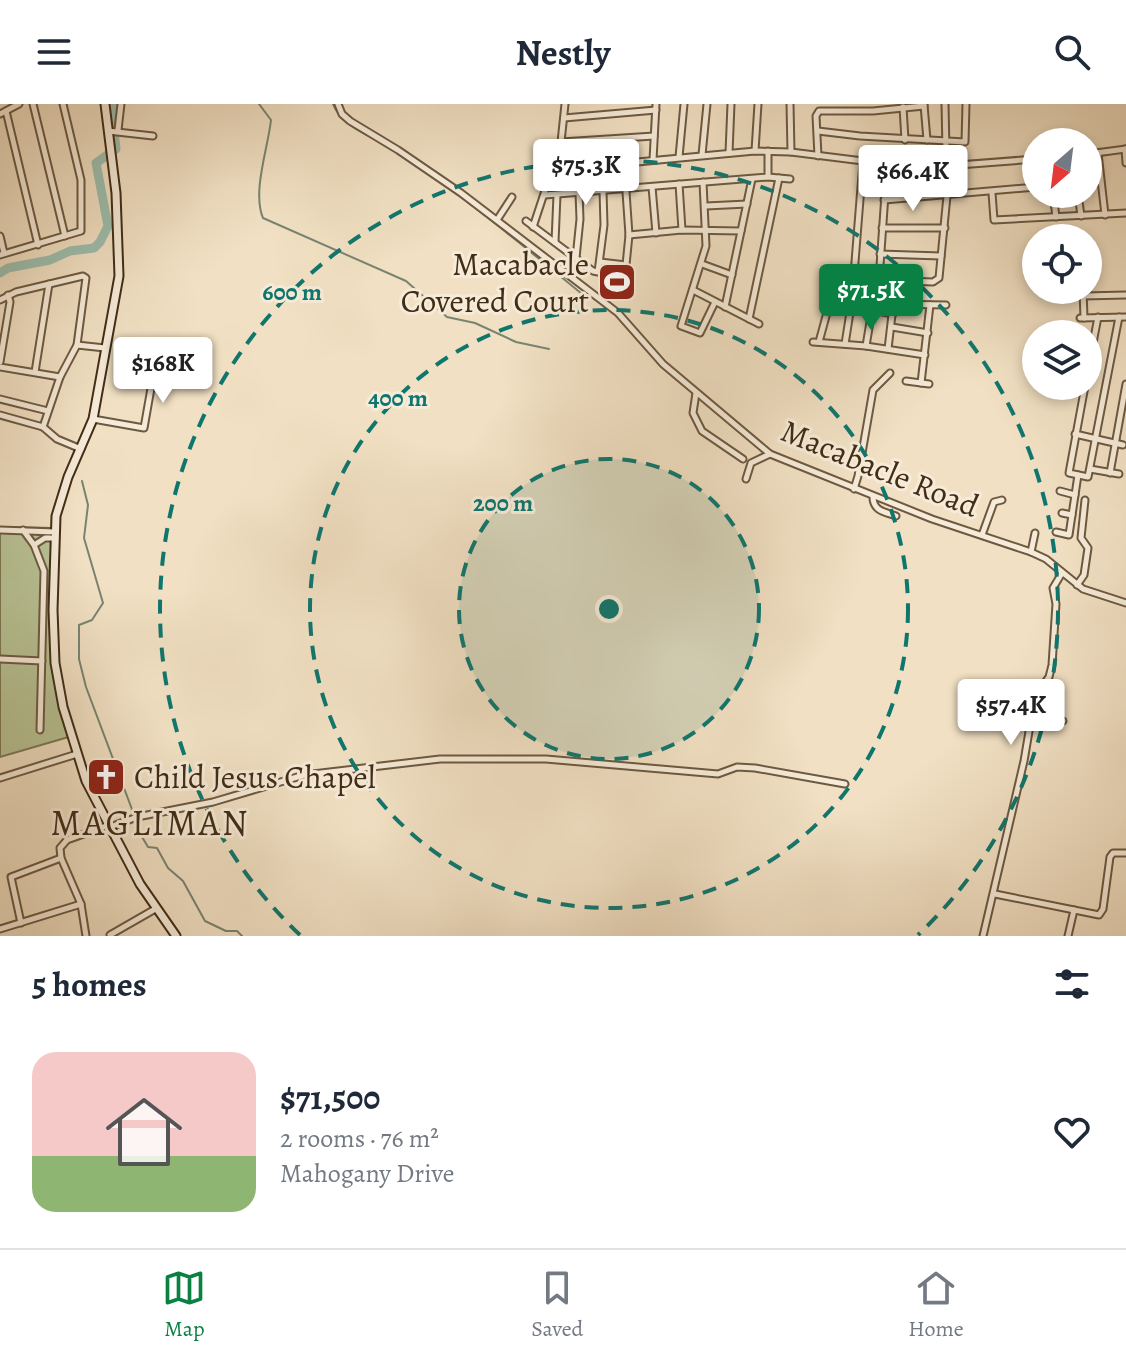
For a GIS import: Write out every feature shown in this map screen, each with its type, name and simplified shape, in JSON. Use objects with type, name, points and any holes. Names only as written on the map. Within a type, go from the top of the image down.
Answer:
[{"type":"street","points":[[19,104],[3,112],[38,245]]},
{"type":"street","points":[[33,104],[65,236]]},
{"type":"street","points":[[0,236],[2,254],[81,231],[81,180],[63,104]]},
{"type":"street","points":[[105,104],[114,130]]},
{"type":"street","points":[[121,104],[111,156],[120,251],[119,276],[93,419],[63,491],[55,535],[55,663],[61,696],[86,781],[140,884],[176,936]]},
{"type":"street","name":"Macabacle Road","points":[[338,104],[342,114],[350,121],[398,150],[497,220],[618,313],[663,364],[770,454],[873,497],[1031,552],[1046,559],[1091,593],[1126,603]]},
{"type":"street","points":[[533,227],[561,142],[565,104]]},
{"type":"street","points":[[679,157],[684,104]]},
{"type":"street","points":[[702,155],[707,104]]},
{"type":"street","points":[[729,153],[731,104]]},
{"type":"street","points":[[755,151],[758,104]]},
{"type":"street","points":[[790,104],[791,152]]},
{"type":"street","points":[[879,280],[938,280],[947,196],[945,104]]},
{"type":"street","points":[[818,131],[905,140],[965,142],[966,104]]},
{"type":"street","points":[[818,156],[816,116],[819,111],[873,111],[924,105],[927,140]]},
{"type":"street","points":[[564,118],[656,107],[653,160]]},
{"type":"street","points":[[903,107],[905,140]]},
{"type":"street","points":[[114,130],[153,136]]},
{"type":"street","points":[[561,142],[654,136]]},
{"type":"street","points":[[1102,152],[1125,149],[1126,163]]},
{"type":"street","points":[[552,170],[755,151],[791,152],[887,166],[946,168],[1022,160]]},
{"type":"street","points":[[768,151],[768,177]]},
{"type":"street","points":[[863,162],[853,287],[858,294],[884,297],[891,304],[893,314],[888,349]]},
{"type":"street","points":[[600,262],[626,265],[629,235],[624,163]]},
{"type":"street","points":[[878,294],[887,166]]},
{"type":"street","points":[[545,195],[768,177],[790,179]]},
{"type":"street","points":[[749,319],[779,178]]},
{"type":"street","points":[[725,307],[752,179]]},
{"type":"street","points":[[703,182],[707,231],[702,264],[681,326],[700,333],[715,302]]},
{"type":"street","points":[[679,184],[682,230]]},
{"type":"street","points":[[652,187],[656,233]]},
{"type":"street","points":[[1102,188],[1105,215]]},
{"type":"street","points":[[884,200],[1022,189]]},
{"type":"street","points":[[526,221],[595,273],[598,272],[604,225],[603,191]]},
{"type":"street","points":[[576,259],[579,193]]},
{"type":"street","points":[[992,193],[994,220],[1126,213]]},
{"type":"street","points":[[555,243],[557,195]]},
{"type":"street","points":[[497,220],[512,197]]},
{"type":"street","points":[[706,206],[747,204]]},
{"type":"street","points":[[1055,208],[1056,217]]},
{"type":"street","points":[[1080,208],[1081,216]]},
{"type":"street","points":[[882,228],[945,228]]},
{"type":"street","points":[[629,235],[682,230],[741,231]]},
{"type":"street","points":[[880,254],[941,256]]},
{"type":"street","points":[[702,264],[732,275]]},
{"type":"street","points":[[0,300],[49,284],[83,276],[86,278],[77,345],[60,377],[43,427]]},
{"type":"street","points":[[835,283],[816,342],[925,355]]},
{"type":"street","points":[[35,372],[49,284]]},
{"type":"street","points":[[693,290],[759,324]]},
{"type":"street","points":[[1102,294],[1126,295]]},
{"type":"street","points":[[8,295],[10,302],[0,364],[60,377]]},
{"type":"street","points":[[831,302],[893,314]]},
{"type":"street","points":[[891,304],[946,305]]},
{"type":"street","points":[[1082,400],[1069,473],[1088,477],[1122,317],[1082,318],[1083,304]]},
{"type":"street","points":[[921,383],[930,305]]},
{"type":"street","points":[[845,344],[851,306]]},
{"type":"street","points":[[866,346],[872,310]]},
{"type":"street","points":[[892,327],[928,333]]},
{"type":"street","points":[[77,345],[106,349]]},
{"type":"street","points":[[854,489],[873,390],[890,373]]},
{"type":"street","points":[[93,419],[144,428],[153,377]]},
{"type":"street","points":[[906,381],[929,384]]},
{"type":"street","points":[[1110,473],[1126,384]]},
{"type":"street","points":[[696,393],[693,413],[702,431],[743,459]]},
{"type":"street","points":[[0,399],[48,411]]},
{"type":"street","points":[[0,415],[43,427],[57,439],[81,449]]},
{"type":"street","points":[[1075,434],[1123,445]]},
{"type":"street","points":[[746,479],[751,463],[770,454]]},
{"type":"street","points":[[1090,469],[1119,474]]},
{"type":"street","points":[[1056,532],[1069,535],[1078,475]]},
{"type":"street","points":[[1060,491],[1075,495]]},
{"type":"street","points":[[873,497],[876,508],[896,516]]},
{"type":"street","points":[[982,535],[994,502],[1002,500]]},
{"type":"street","points":[[1077,585],[1084,575],[1088,548],[1081,538],[1085,500]]},
{"type":"street","points":[[1062,513],[1072,515]]},
{"type":"street","points":[[0,530],[55,535]]},
{"type":"street","points":[[23,530],[34,545],[45,575],[40,730]]},
{"type":"street","points":[[1031,552],[1035,533]]},
{"type":"street","points":[[34,545],[41,539],[55,535]]},
{"type":"street","points":[[983,936],[995,894],[1035,696],[1049,677],[1052,665],[1056,617],[1053,588],[1062,573]]},
{"type":"street","points":[[0,659],[42,661]]},
{"type":"street","points":[[1032,714],[1063,721]]},
{"type":"street","points":[[0,778],[77,754]]},
{"type":"street","points":[[86,936],[81,904],[61,858],[63,842],[137,817],[213,802],[304,775],[440,759],[546,759],[718,774],[737,767],[763,769],[845,784]]},
{"type":"street","points":[[995,894],[1095,916],[1102,913],[1110,857],[1113,853],[1126,853]]},
{"type":"street","points":[[21,923],[11,877],[61,858]]},
{"type":"street","points":[[0,929],[81,904]]},
{"type":"street","points":[[110,935],[157,907]]},
{"type":"street","points":[[1068,936],[1074,910]]},
{"type":"green space","points":[[944,170],[945,192],[919,193],[919,171]]},
{"type":"green space","points":[[0,527],[55,528],[55,663],[72,736],[0,757]]},
{"type":"waterway","points":[[0,273],[8,268],[50,260],[70,251],[94,248],[100,242],[108,226],[96,163],[116,149],[115,104]]},
{"type":"waterway","points":[[259,104],[271,120],[260,183],[263,218],[406,281],[447,317],[475,323],[516,342],[549,349]]},
{"type":"waterway","points":[[333,104],[348,123],[437,180],[587,298],[592,296]]},
{"type":"waterway","points":[[82,481],[88,505],[84,538],[103,603],[92,620],[79,625],[79,659],[86,687],[133,812],[135,825],[148,847],[157,848],[168,868],[183,881],[205,921],[226,931],[237,931],[242,936]]},
{"type":"place","name":"Macabacle Covered Court","points":[[617,282]]},
{"type":"place","name":"Child Jesus Chapel","points":[[106,777]]},
{"type":"district","name":"MAGLIMAN","points":[[150,822]]}]
